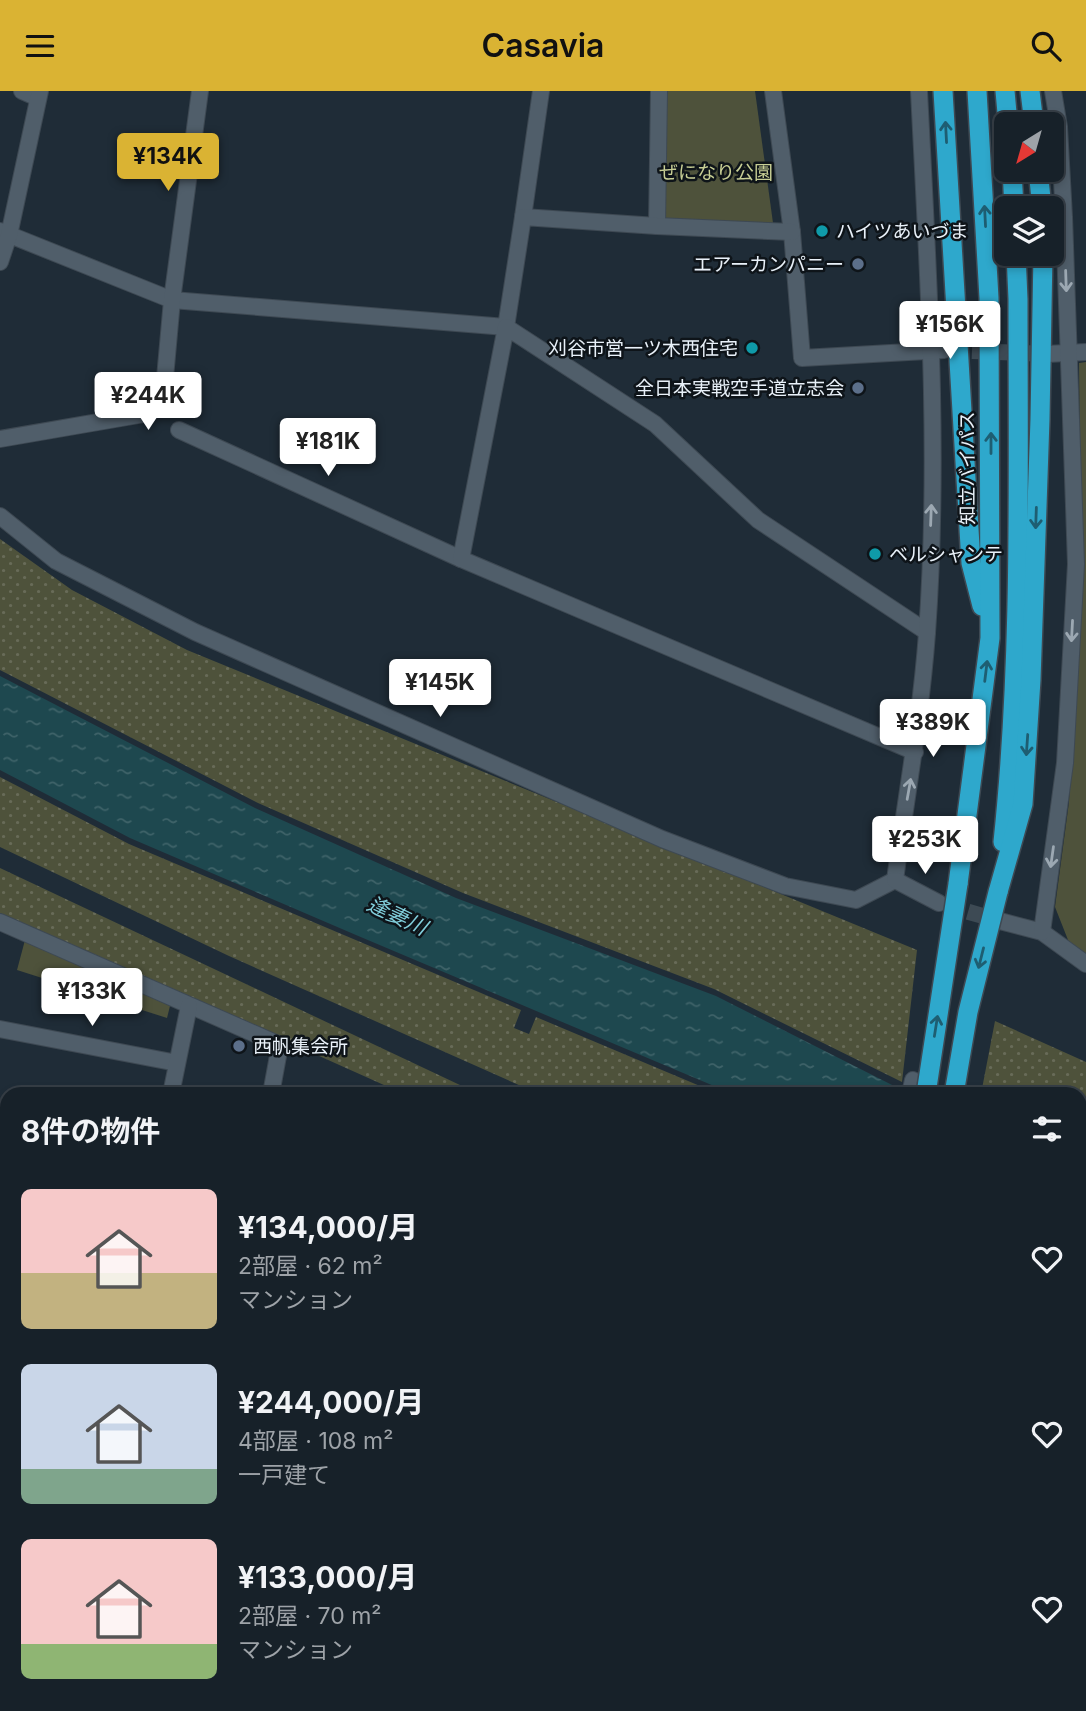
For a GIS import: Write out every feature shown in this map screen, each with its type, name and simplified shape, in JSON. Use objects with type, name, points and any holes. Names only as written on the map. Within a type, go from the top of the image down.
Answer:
[{"type":"highway","points":[[943,91],[971,563],[990,638]]},
{"type":"highway","name":"知立バイパス","points":[[916,1087],[958,884],[990,638],[989,298],[976,91]]},
{"type":"highway","points":[[1004,91],[1007,112]]},
{"type":"highway","points":[[1030,91],[1033,112]]},
{"type":"highway","points":[[998,892],[1009,782],[1018,591],[1017,266]]},
{"type":"highway","points":[[955,1087],[968,1012],[1023,804],[1031,680],[1043,266]]},
{"type":"street","points":[[0,261],[39,95],[22,91]]},
{"type":"street","points":[[0,439],[150,413],[163,400],[172,300],[200,91]]},
{"type":"street","points":[[461,559],[506,327],[541,91]]},
{"type":"street","points":[[657,226],[659,91]]},
{"type":"street","points":[[773,91],[792,232],[802,358],[937,350]]},
{"type":"street","points":[[895,880],[915,752],[927,632],[937,350],[919,91]]},
{"type":"street","points":[[1042,932],[1065,763],[1076,564],[1059,127],[1053,91]]},
{"type":"street","points":[[523,217],[792,232]]},
{"type":"street","points":[[5,233],[172,300],[506,327],[655,424],[758,520],[927,632]]},
{"type":"street","points":[[1047,354],[1086,352]]},
{"type":"street","points":[[179,430],[461,559],[915,752]]},
{"type":"street","points":[[0,516],[56,561],[195,632],[662,839],[785,886],[856,899],[895,880]]},
{"type":"street","points":[[895,880],[939,903]]},
{"type":"street","points":[[1000,921],[1042,932],[1086,964]]},
{"type":"street","points":[[0,922],[279,1045],[272,1087]]},
{"type":"street","points":[[172,1087],[189,1006]]},
{"type":"street","points":[[0,1029],[177,1063]]},
{"type":"green space","name":"ぜになり公園","points":[[665,91],[755,91],[773,223],[665,222]]},
{"type":"green space","points":[[1086,362],[1086,956],[1070,945],[1055,907],[1069,802],[1081,550],[1079,363]]},
{"type":"green space","points":[[0,539],[72,590],[187,650],[917,950],[902,1082],[714,989],[463,893],[258,803],[0,670]]},
{"type":"green space","points":[[0,777],[129,844],[521,1010],[514,1028],[529,1034],[536,1017],[702,1087],[523,1087],[229,956],[0,847]]},
{"type":"green space","points":[[0,868],[464,1087],[388,1087],[0,913]]},
{"type":"green space","points":[[25,940],[170,1006],[167,1018],[17,970]]},
{"type":"green space","points":[[995,1021],[1086,1062],[1086,1087],[982,1087]]},
{"type":"water","name":"逢妻川","points":[[0,676],[255,808],[456,898],[716,996],[896,1087],[716,1087],[130,838],[0,770]]},
{"type":"tunnel","points":[[948,350],[1047,354]]},
{"type":"tunnel","points":[[945,905],[1000,921]]},
{"type":"place","name":"ハイツあいづま","points":[[822,231]]},
{"type":"place","name":"エアーカンパニー","points":[[858,264]]},
{"type":"place","name":"刈谷市営一ツ木西住宅","points":[[752,348]]},
{"type":"place","name":"全日本実戦空手道立志会","points":[[858,388]]},
{"type":"place","name":"ベルシャンテ","points":[[875,554]]},
{"type":"place","name":"西帆集会所","points":[[239,1046]]}]
